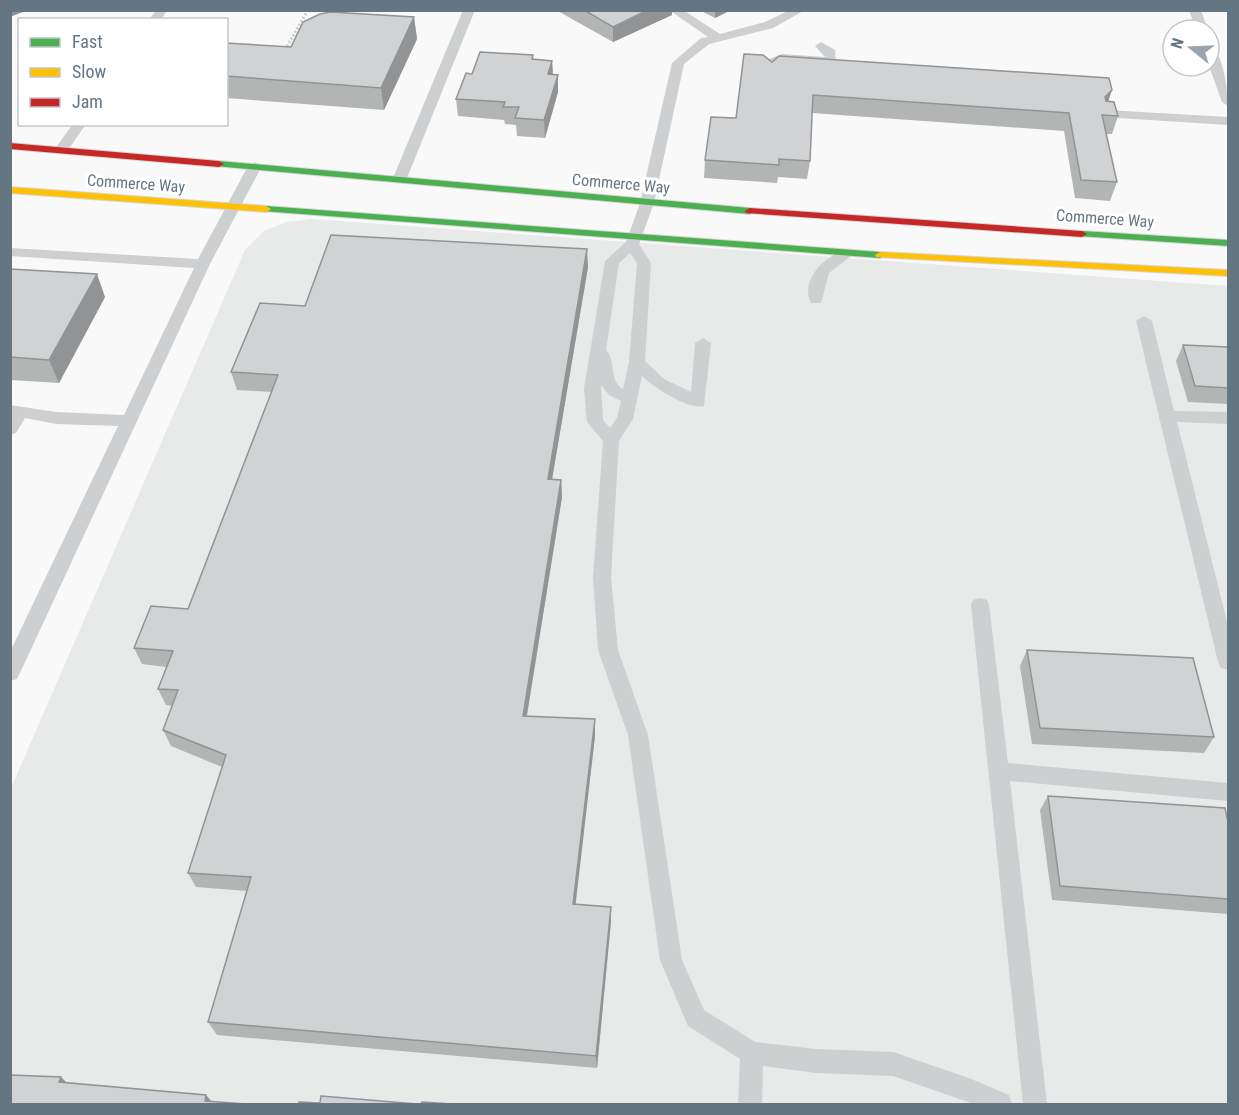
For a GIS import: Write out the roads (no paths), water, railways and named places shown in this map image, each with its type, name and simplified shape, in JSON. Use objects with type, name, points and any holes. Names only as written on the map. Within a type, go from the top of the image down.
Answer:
[{"type":"street","name":"Commerce Way","points":[[10,146],[400,178],[647,203],[1228,243]]},
{"type":"street","name":"Commerce Way","points":[[10,190],[634,240],[1228,273]]},
{"type":"street","points":[[1192,271],[1228,279]]},
{"type":"lane","points":[[400,178],[470,10]]},
{"type":"lane","points":[[674,10],[717,37]]},
{"type":"lane","points":[[611,440],[595,422],[591,388],[612,261],[634,240],[647,203],[678,63],[697,45],[717,37],[769,25],[800,10]]},
{"type":"lane","points":[[770,74],[771,63],[780,58],[832,61],[831,52],[821,46]]},
{"type":"lane","points":[[1219,78],[1228,102]]},
{"type":"lane","points":[[1107,114],[1228,121]]},
{"type":"lane","points":[[61,150],[79,126]]},
{"type":"lane","points":[[10,673],[204,264],[255,166]]},
{"type":"lane","points":[[634,240],[644,263],[638,362],[625,418],[611,440],[602,577],[608,650],[638,735],[671,960],[696,1018],[752,1053],[816,1061],[893,1064],[969,1090],[1000,1104]]},
{"type":"lane","points":[[10,252],[204,264]]},
{"type":"lane","points":[[816,300],[816,279],[828,263],[848,253]]},
{"type":"lane","points":[[1144,321],[1228,662]]},
{"type":"lane","points":[[599,341],[608,388],[613,394],[630,398]]},
{"type":"lane","points":[[638,362],[658,383],[698,402],[703,343]]},
{"type":"lane","points":[[10,429],[15,411],[56,418],[129,421]]},
{"type":"lane","points":[[1166,416],[1228,418]]},
{"type":"lane","points":[[980,605],[1035,1104]]},
{"type":"lane","points":[[999,771],[1228,792]]},
{"type":"lane","points":[[750,1104],[752,1053]]}]
